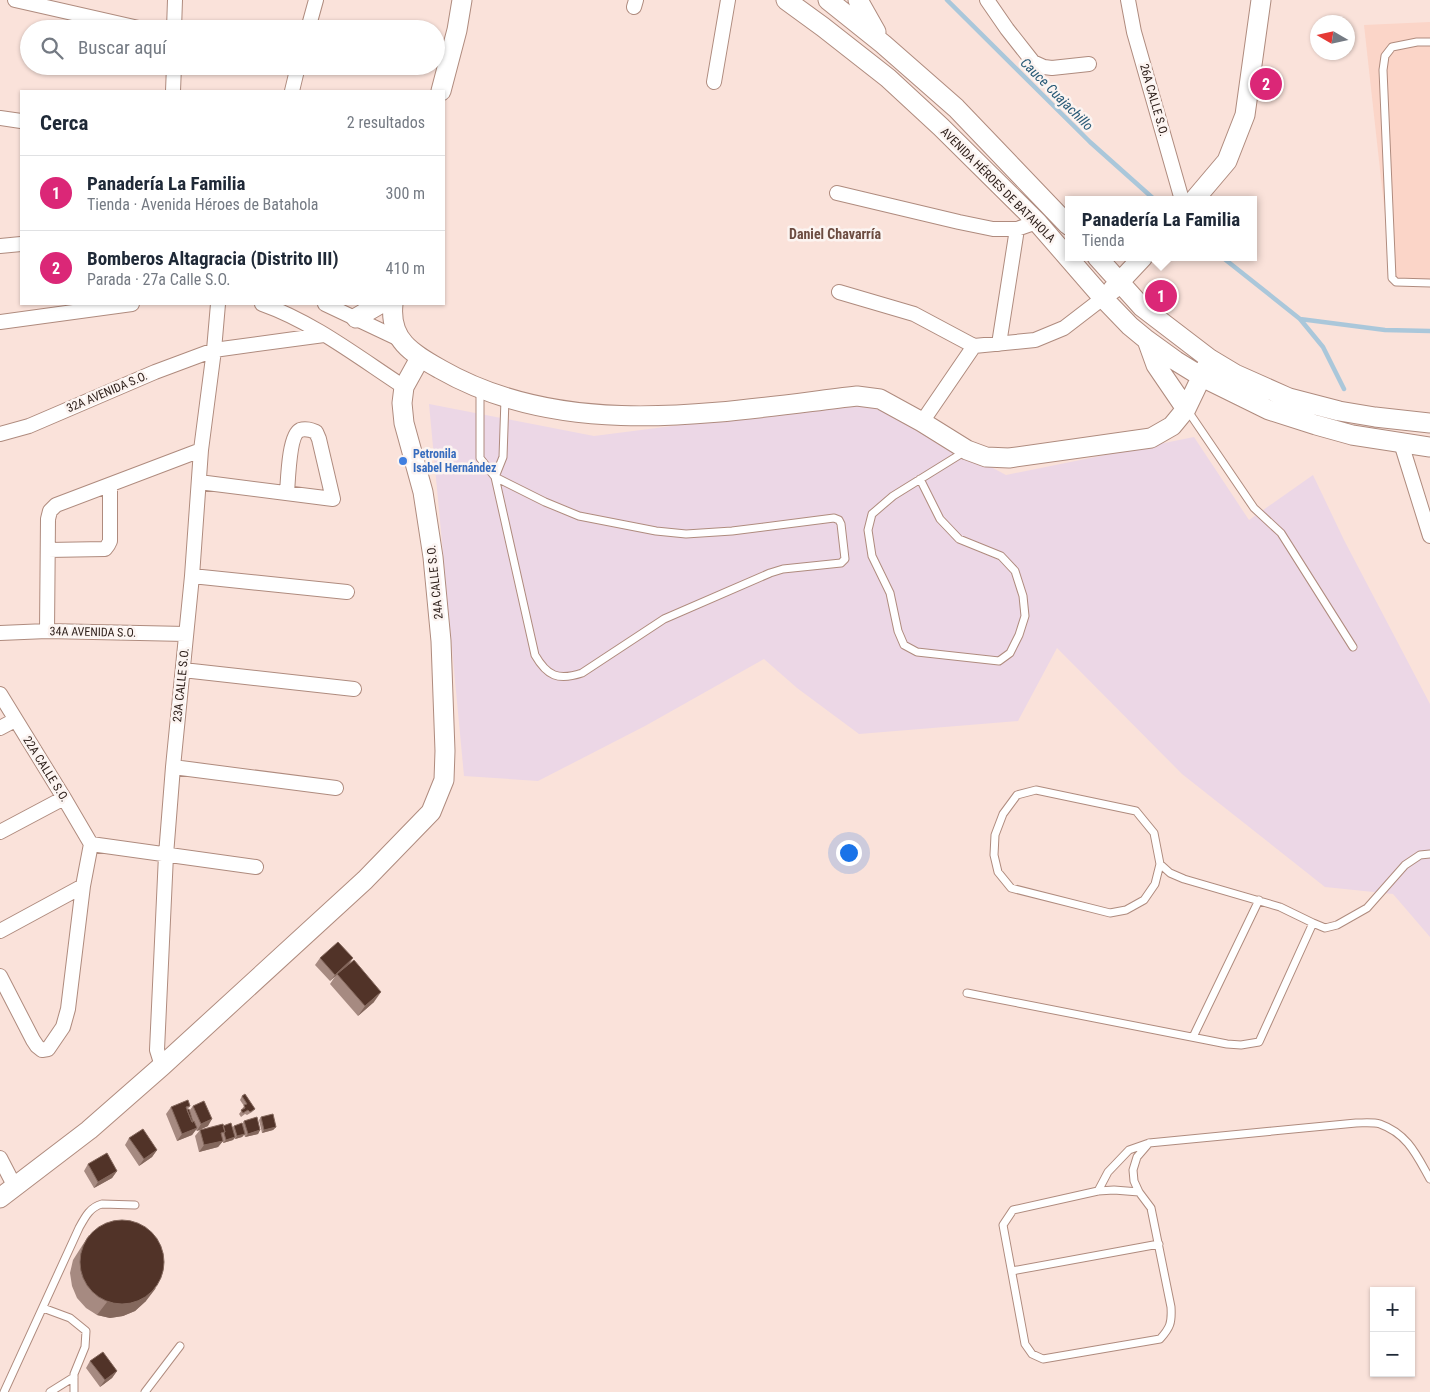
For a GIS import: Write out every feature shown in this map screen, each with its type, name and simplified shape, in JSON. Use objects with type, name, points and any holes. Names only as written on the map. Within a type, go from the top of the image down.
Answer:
[{"type":"street","points":[[14,0],[103,20]]},
{"type":"street","points":[[174,20],[175,0]]},
{"type":"street","points":[[310,20],[316,0]]},
{"type":"street","points":[[445,73],[457,30],[462,0]]},
{"type":"street","points":[[714,82],[728,0]]},
{"type":"street","name":"AVENIDA HÉROES DE BATAHOLA","points":[[786,0],[815,14],[941,126],[1038,222],[1065,254]]},
{"type":"street","points":[[858,0],[883,44]]},
{"type":"street","points":[[986,0],[1033,62],[1052,68],[1089,64]]},
{"type":"street","name":"26A CALLE S.O.","points":[[1128,0],[1134,32],[1181,196]]},
{"type":"street","points":[[1197,196],[1227,162],[1245,115],[1261,0]]},
{"type":"street","points":[[815,14],[833,2]]},
{"type":"street","name":"AVENIDA HÉROES DE BATAHOLA","points":[[833,2],[956,108],[1065,222]]},
{"type":"street","points":[[173,90],[174,75]]},
{"type":"street","points":[[292,90],[296,75]]},
{"type":"street","points":[[440,90],[444,75]]},
{"type":"street","points":[[0,118],[20,121]]},
{"type":"street","points":[[837,193],[967,224],[992,228],[1017,229],[1038,222]]},
{"type":"street","points":[[999,344],[1017,229]]},
{"type":"street","points":[[0,246],[20,244]]},
{"type":"street","name":"AVENIDA HÉROES DE BATAHOLA","points":[[1071,261],[1130,326],[1147,340],[1202,377],[1270,410],[1316,425],[1376,440],[1430,447]]},
{"type":"street","points":[[1101,261],[1142,307],[1210,359],[1235,374],[1289,398],[1339,411],[1430,423]]},
{"type":"street","points":[[839,292],[914,314],[974,346],[999,344],[1035,340],[1064,328],[1120,283],[1139,261]]},
{"type":"street","points":[[0,322],[125,305]]},
{"type":"street","name":"23A CALLE S.O.","points":[[162,1066],[157,1050],[166,855],[202,450],[218,305]]},
{"type":"street","points":[[265,305],[284,312],[324,335],[404,387],[420,358]]},
{"type":"street","points":[[327,305],[399,339],[420,358],[450,375],[505,398],[586,414],[638,416],[690,415],[857,396],[880,399],[967,450],[986,457],[1009,458],[1151,438],[1172,426],[1186,408],[1210,359]]},
{"type":"street","points":[[356,318],[378,305]]},
{"type":"street","points":[[393,305],[394,324],[399,339]]},
{"type":"street","name":"32A AVENIDA S.O.","points":[[0,434],[29,426],[155,372],[214,350],[324,335]]},
{"type":"street","points":[[1147,340],[1156,364],[1186,408]]},
{"type":"street","points":[[922,422],[974,346]]},
{"type":"street","name":"24A CALLE S.O.","points":[[162,1066],[365,880],[431,812],[444,780],[445,751],[441,641],[433,557],[423,492],[404,423],[402,403],[404,387]]},
{"type":"street","points":[[199,482],[333,499],[319,439],[316,432],[309,429],[301,430],[295,435],[292,443],[287,493]]},
{"type":"street","points":[[1401,443],[1429,529]]},
{"type":"street","points":[[47,632],[48,519],[50,511],[56,506],[202,450]]},
{"type":"street","points":[[48,550],[104,549],[108,545],[110,540],[110,485]]},
{"type":"street","points":[[192,576],[347,592]]},
{"type":"street","name":"34A AVENIDA S.O.","points":[[0,633],[186,634]]},
{"type":"street","points":[[183,670],[354,689]]},
{"type":"street","name":"22A CALLE S.O.","points":[[0,694],[91,844]]},
{"type":"street","points":[[0,728],[15,720]]},
{"type":"street","points":[[173,767],[336,788]]},
{"type":"street","points":[[0,832],[64,798]]},
{"type":"street","points":[[0,976],[37,1046],[42,1050],[48,1048],[63,1026],[68,1009],[83,886],[91,844],[256,867]]},
{"type":"street","points":[[0,931],[83,886]]},
{"type":"street","points":[[0,1198],[89,1130],[162,1066]]},
{"type":"street","points":[[0,1158],[15,1187]]},
{"type":"lane","points":[[1430,42],[1417,42],[1392,47],[1385,56],[1383,70],[1392,278],[1396,282],[1430,283]]},
{"type":"lane","points":[[480,389],[480,458],[494,477],[535,655],[543,668],[550,673],[561,676],[572,676],[582,673],[664,619],[747,582],[783,569],[841,564],[845,559],[841,524],[839,520],[834,518],[732,531],[686,534],[656,531],[579,516],[544,502],[494,477]]},
{"type":"lane","points":[[494,477],[502,457],[505,398]]},
{"type":"lane","points":[[1186,408],[1254,508],[1281,533],[1352,647]]},
{"type":"lane","points":[[920,479],[940,519],[959,539],[1001,556],[1015,571],[1023,596],[1025,616],[1019,635],[1010,653],[999,661],[916,652],[904,645],[898,631],[890,593],[872,556],[868,530],[872,514],[893,496],[920,479],[967,450]]},
{"type":"lane","points":[[1160,864],[1155,884],[1144,900],[1126,910],[1110,913],[1011,888],[998,872],[994,854],[996,835],[1003,814],[1017,795],[1036,790],[1136,811],[1154,833],[1160,864],[1170,873],[1184,880],[1280,907],[1325,928],[1337,925],[1367,908],[1405,865],[1420,855],[1430,854]]},
{"type":"lane","points":[[1193,1037],[1259,900]]},
{"type":"lane","points":[[967,993],[1227,1044],[1242,1045],[1259,1042],[1313,923]]},
{"type":"lane","points":[[1098,1191],[1108,1172],[1129,1150],[1149,1143],[1356,1123],[1379,1124],[1395,1132],[1408,1142],[1430,1179]]},
{"type":"lane","points":[[1139,1192],[1098,1191],[1012,1210],[1003,1225],[1025,1344],[1032,1354],[1043,1359],[1160,1339],[1168,1330],[1172,1320],[1171,1307],[1151,1208],[1139,1192],[1134,1181],[1133,1170],[1137,1157],[1149,1143]]},
{"type":"lane","points":[[4,1392],[79,1228],[88,1213],[97,1205],[102,1204],[135,1204]]},
{"type":"lane","points":[[1012,1271],[1159,1244]]},
{"type":"lane","points":[[43,1308],[70,1318],[86,1331],[85,1348],[74,1374],[74,1392]]},
{"type":"lane","points":[[145,1392],[180,1346]]},
{"type":"lane","points":[[50,1392],[74,1377]]},
{"type":"shaded area","points":[[1430,22],[1430,287],[1396,282],[1392,278],[1364,25]]},
{"type":"shaded area","points":[[867,401],[1006,475],[1194,437],[1249,520],[1313,475],[1344,540],[1430,704],[1430,937],[1393,894],[1325,887],[1182,774],[1057,648],[1018,721],[859,734],[797,688],[764,659],[645,726],[538,781],[464,776],[429,404],[594,436]]},
{"type":"building","points":[[338,942],[353,958],[335,975],[320,958]]},
{"type":"building","points":[[354,960],[381,992],[365,1006],[337,974]]},
{"type":"building","points":[[245,1094],[255,1109],[243,1113],[241,1110],[247,1104],[242,1096]]},
{"type":"building","points":[[188,1100],[190,1106],[186,1107],[192,1122],[194,1121],[197,1128],[182,1134],[171,1107]]},
{"type":"building","points":[[204,1101],[212,1119],[201,1124],[193,1106]]},
{"type":"building","points":[[189,1109],[193,1122],[187,1110]]},
{"type":"building","points":[[273,1114],[276,1127],[264,1130],[261,1117]]},
{"type":"building","points":[[257,1117],[260,1130],[248,1134],[244,1121]]},
{"type":"building","points":[[231,1123],[235,1137],[226,1140],[223,1126]]},
{"type":"building","points":[[242,1123],[245,1134],[237,1136],[234,1126]]},
{"type":"building","points":[[223,1124],[225,1132],[221,1133],[223,1141],[204,1145],[200,1130]]},
{"type":"building","points":[[143,1129],[157,1150],[144,1159],[129,1138]]},
{"type":"building","points":[[107,1153],[117,1171],[98,1182],[88,1164]]},
{"type":"building","points":[[122,1220],[138,1223],[152,1232],[161,1246],[164,1262],[161,1278],[152,1292],[138,1301],[122,1304],[106,1301],[92,1292],[83,1278],[80,1262],[83,1246],[92,1232],[106,1223]]},
{"type":"building","points":[[103,1352],[117,1371],[105,1380],[90,1361]]},
{"type":"waterway","name":"Cauce Cuajachillo","points":[[947,0],[1090,142],[1151,196]]},
{"type":"waterway","name":"Cauce Cuajachillo","points":[[1227,261],[1300,319],[1323,347],[1344,389]]},
{"type":"waterway","name":"Cauce Cuajachillo","points":[[1300,319],[1385,330],[1430,331]]},
{"type":"place","name":"Bomberos Altagracia (Distrito III)","points":[[1266,84]]},
{"type":"place","name":"Panadería La Familia","points":[[1161,296]]},
{"type":"place","name":"Petronila Isabel Hernández","points":[[403,461]]},
{"type":"district","name":"Daniel Chavarría","points":[[835,234]]}]
